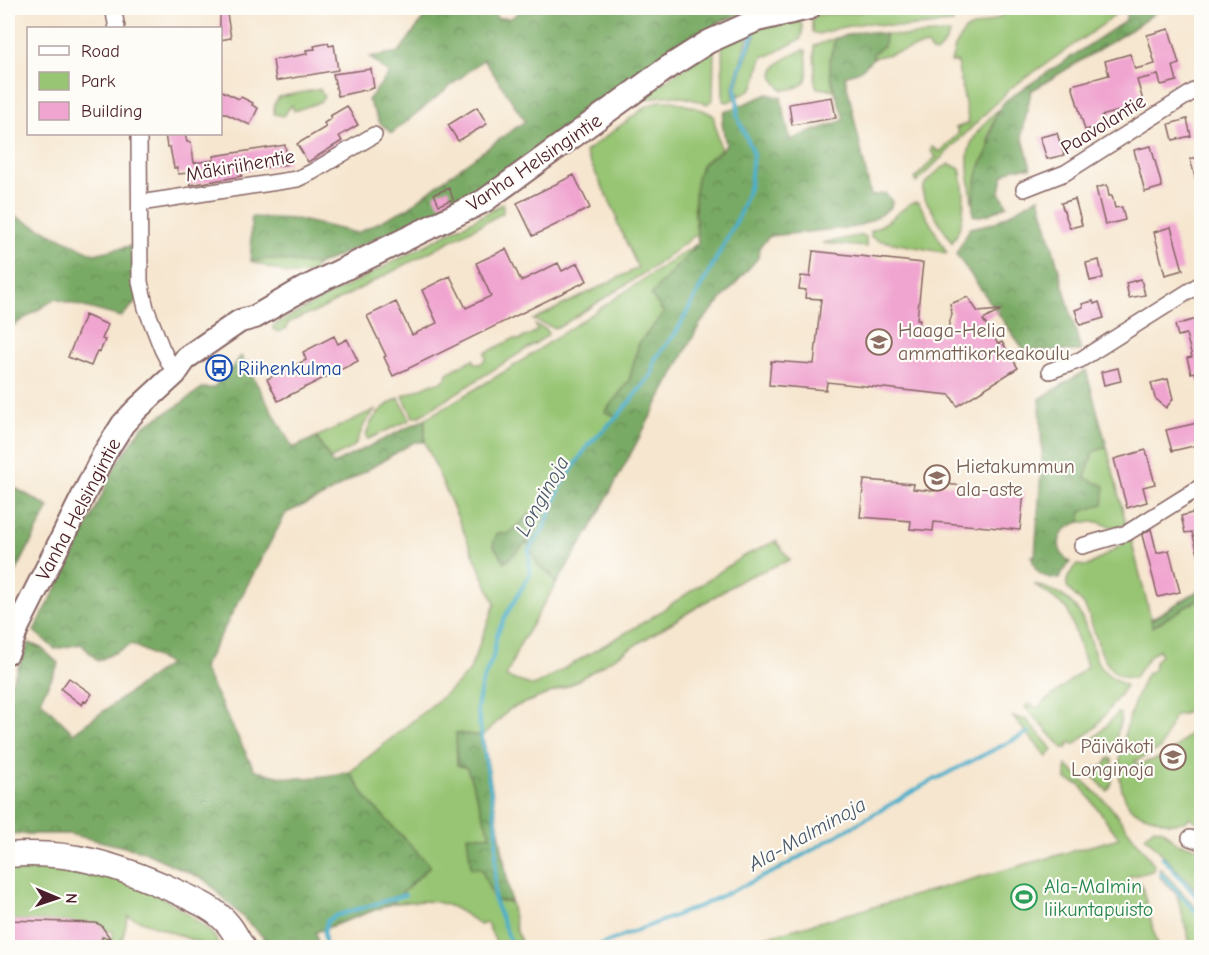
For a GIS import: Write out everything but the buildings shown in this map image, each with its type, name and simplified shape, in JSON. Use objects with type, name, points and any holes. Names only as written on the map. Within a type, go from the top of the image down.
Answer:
[{"type":"main road","name":"Vanha Helsingintie","points":[[8,652],[13,633],[104,454],[123,424],[175,374],[197,369],[246,332],[255,317],[301,291],[484,201],[667,68],[708,42],[731,30],[775,15],[809,8]]},
{"type":"main road","points":[[8,855],[41,854],[93,860],[137,873],[191,898],[218,914],[229,925],[242,948]]},
{"type":"street","points":[[115,9],[117,27]]},
{"type":"street","name":"Paavolantie","points":[[1024,189],[1065,173],[1202,86]]},
{"type":"street","points":[[139,135],[140,282],[146,308],[162,350],[175,374]]},
{"type":"street","name":"Mäkiriihentie","points":[[140,203],[297,179],[374,135]]},
{"type":"street","points":[[1050,371],[1080,360],[1202,283]]},
{"type":"street","points":[[1082,546],[1127,533],[1202,486]]},
{"type":"green space","points":[[431,8],[495,8],[496,18],[511,18],[524,8],[762,8],[721,21],[663,59],[477,192],[318,265],[269,259],[251,261],[251,217],[296,219],[357,233],[408,208],[525,121],[484,59],[392,133],[380,123],[368,100],[389,74],[370,57],[399,52]]},
{"type":"green space","points":[[911,8],[947,8],[953,12],[953,23],[904,27],[865,23],[819,34],[812,32],[812,19],[816,15]]},
{"type":"green space","points":[[968,8],[1001,8],[969,20]]},
{"type":"green space","points":[[1015,8],[1121,8],[1108,21],[1011,88],[916,183],[914,179],[936,157],[931,151],[932,147],[940,152],[959,133],[956,128],[969,123],[957,62],[951,62],[955,47],[965,30],[996,19]]},
{"type":"green space","points":[[1129,8],[1162,8],[1031,91],[1022,135],[1031,168],[1014,168],[1003,176],[1000,192],[1007,205],[986,215],[973,215],[977,176],[1001,106],[1006,100],[1125,21]]},
{"type":"green space","points":[[798,17],[803,27],[801,39],[768,56],[764,55],[752,88],[739,96],[737,87],[755,36],[754,29]]},
{"type":"green space","points":[[750,31],[733,86],[734,99],[728,102],[723,101],[722,44]]},
{"type":"green space","points":[[862,31],[885,34],[884,45],[873,54],[873,58],[861,70],[845,76],[871,196],[885,193],[892,201],[891,207],[874,219],[856,227],[770,236],[760,246],[758,258],[700,324],[591,528],[556,584],[549,573],[538,565],[527,542],[505,562],[493,545],[497,533],[508,534],[561,486],[588,445],[618,417],[605,412],[629,381],[639,343],[664,313],[651,295],[698,243],[695,202],[697,179],[704,163],[726,145],[722,123],[724,112],[768,94],[781,97],[790,140],[844,120],[831,80],[832,51],[836,38]]},
{"type":"green space","points":[[950,33],[944,45],[936,53],[932,52],[927,45],[873,58],[873,54],[884,45],[885,34],[902,36]]},
{"type":"green space","points":[[836,38],[830,64],[835,90],[817,88],[814,46]]},
{"type":"green space","points":[[714,48],[713,99],[707,104],[678,96],[649,99],[644,95]]},
{"type":"green space","points":[[806,50],[807,79],[800,86],[783,90],[776,83],[773,76],[774,71],[782,61]]},
{"type":"green space","points":[[320,89],[324,97],[320,102],[294,111],[292,105],[283,116],[274,114],[274,104],[279,97]]},
{"type":"green space","points":[[660,101],[673,101],[713,115],[721,152],[703,164],[694,205],[697,234],[652,268],[561,326],[554,328],[533,320],[638,268],[616,220],[618,218],[585,152],[647,106]]},
{"type":"green space","points":[[998,109],[989,136],[989,148],[980,166],[972,202],[968,171],[969,151],[977,132]]},
{"type":"green space","points":[[950,164],[960,169],[964,198],[960,226],[952,243],[923,195],[924,185],[930,178]]},
{"type":"green space","points":[[1039,197],[1081,351],[1024,350],[956,254],[970,228],[994,223]]},
{"type":"green space","points":[[503,203],[503,213],[312,314],[288,323],[287,328],[278,332],[273,329],[273,326],[309,306]]},
{"type":"green space","points":[[911,203],[919,203],[947,253],[871,237],[871,231]]},
{"type":"green space","points":[[8,213],[94,254],[130,246],[138,300],[121,317],[55,299],[8,329]]},
{"type":"green space","points":[[863,235],[866,237],[866,247],[822,243]]},
{"type":"green space","points":[[698,243],[651,295],[664,313],[639,343],[629,381],[605,412],[618,416],[588,445],[561,486],[508,534],[506,562],[527,541],[538,565],[549,573],[556,584],[519,646],[506,677],[534,686],[646,621],[742,557],[776,541],[790,560],[743,579],[570,685],[510,709],[483,736],[456,733],[491,837],[481,868],[495,900],[511,902],[516,929],[523,947],[498,947],[487,923],[480,925],[448,905],[428,901],[391,904],[430,866],[366,798],[350,772],[448,692],[469,672],[495,604],[425,442],[425,419],[509,369]]},
{"type":"green space","points":[[269,259],[318,265],[309,274],[288,274],[251,261]]},
{"type":"green space","points":[[535,325],[546,329],[547,336],[420,416],[413,417],[403,396],[433,383],[440,383],[446,378],[447,373],[473,359],[475,363],[480,364],[486,359],[485,353],[513,339],[519,340],[537,331]]},
{"type":"green space","points":[[241,356],[293,448],[316,437],[333,464],[425,419],[425,442],[414,442],[322,497],[286,513],[203,668],[254,769],[290,778],[350,772],[366,798],[430,866],[391,904],[316,932],[318,947],[273,947],[205,880],[142,851],[69,834],[12,834],[8,824],[8,690],[29,643],[41,648],[59,664],[40,700],[73,733],[169,664],[132,644],[98,661],[81,644],[55,649],[34,631],[75,553],[116,465],[143,426],[176,407],[202,388],[213,388]]},
{"type":"green space","points":[[1086,370],[1107,447],[1093,452],[1085,478],[1105,486],[1103,504],[1081,512],[1080,522],[1067,529],[1060,539],[1061,551],[1070,562],[1059,579],[1040,574],[1032,556],[1035,556],[1042,459],[1040,399]]},
{"type":"green space","points":[[399,398],[410,420],[368,439],[366,437],[370,424],[382,409]]},
{"type":"green space","points":[[376,409],[365,423],[352,448],[330,459],[316,437]]},
{"type":"green space","points":[[1107,447],[1126,524],[1115,528],[1098,522],[1080,522],[1085,478],[1093,452]]},
{"type":"green space","points":[[8,484],[49,507],[8,588]]},
{"type":"green space","points":[[1131,539],[1151,619],[1201,589],[1201,698],[1190,710],[1175,715],[1160,749],[1135,761],[1137,765],[1168,755],[1200,724],[1198,715],[1201,710],[1201,824],[1189,817],[1187,821],[1168,823],[1134,811],[1130,807],[1123,793],[1120,778],[1122,744],[1143,681],[1147,673],[1154,670],[1155,662],[1161,655],[1159,649],[1149,657],[1134,678],[1122,677],[1113,671],[1101,652],[1085,607],[1067,586],[1068,578],[1076,565],[1088,566]]},
{"type":"green space","points":[[1034,584],[1058,594],[1073,605],[1083,620],[1099,664],[1103,670],[1126,686],[1096,727],[1074,745],[1071,742],[1068,743],[1067,748],[1063,748],[1025,707],[1029,704],[1037,708],[1087,667],[1067,609]]},
{"type":"green space","points":[[1201,589],[1201,598],[1152,627],[1151,620]]},
{"type":"green space","points":[[1118,713],[1121,714],[1121,719],[1113,752],[1109,753],[1100,745],[1089,747],[1088,745]]},
{"type":"green space","points":[[1013,717],[1027,720],[1053,750],[1047,757]]},
{"type":"green space","points":[[456,733],[483,736],[511,902],[494,900],[481,868],[471,868],[467,835],[490,836],[467,768],[457,765]]},
{"type":"green space","points":[[1109,758],[1112,759],[1112,776],[1110,788],[1107,791],[1091,774],[1093,768],[1104,766]]},
{"type":"green space","name":"Ala-Malmin liikuntapuisto","points":[[1066,765],[1109,805],[1154,864],[1153,871],[1128,877],[1130,884],[1141,883],[1158,947],[730,947],[1119,838],[1080,785],[1066,780]]},
{"type":"green space","points":[[1154,828],[1163,830],[1176,843],[1201,848],[1201,895],[1145,836]]},
{"type":"green space","points":[[44,868],[107,875],[145,889],[164,898],[205,928],[214,936],[218,947],[199,947],[200,943],[128,916],[120,948],[101,947],[102,937],[113,938],[113,931],[102,930],[99,924],[8,920],[8,870],[23,871]]},
{"type":"green space","points":[[1160,868],[1201,913],[1201,947],[1191,947],[1177,895],[1160,877]]},
{"type":"waterway","name":"Longinoja","points":[[748,8],[749,14]]},
{"type":"waterway","name":"Longinoja","points":[[513,948],[494,900],[497,829],[477,708],[482,683],[493,657],[497,634],[530,574],[529,549],[543,530],[561,486],[588,445],[618,416],[652,374],[655,359],[677,331],[738,218],[750,185],[753,152],[737,116],[735,87],[753,31]]},
{"type":"waterway","name":"Ala-Malminoja","points":[[592,948],[700,906],[779,869],[924,785],[1029,732]]},
{"type":"waterway","points":[[1162,857],[1202,902]]},
{"type":"waterway","points":[[1160,873],[1202,918]]},
{"type":"waterway","points":[[326,948],[324,934],[327,921],[335,916],[405,895]]},
{"type":"place","name":"Haaga-Helia ammattikorkeakoulu","points":[[879,342]]},
{"type":"place","name":"Riihenkulma","points":[[219,368]]},
{"type":"place","name":"Hietakummun ala-aste","points":[[937,478]]},
{"type":"place","name":"Päiväkoti Longinoja","points":[[1173,757]]},
{"type":"place","name":"Ala-Malmin liikuntapuisto","points":[[1024,897]]}]
